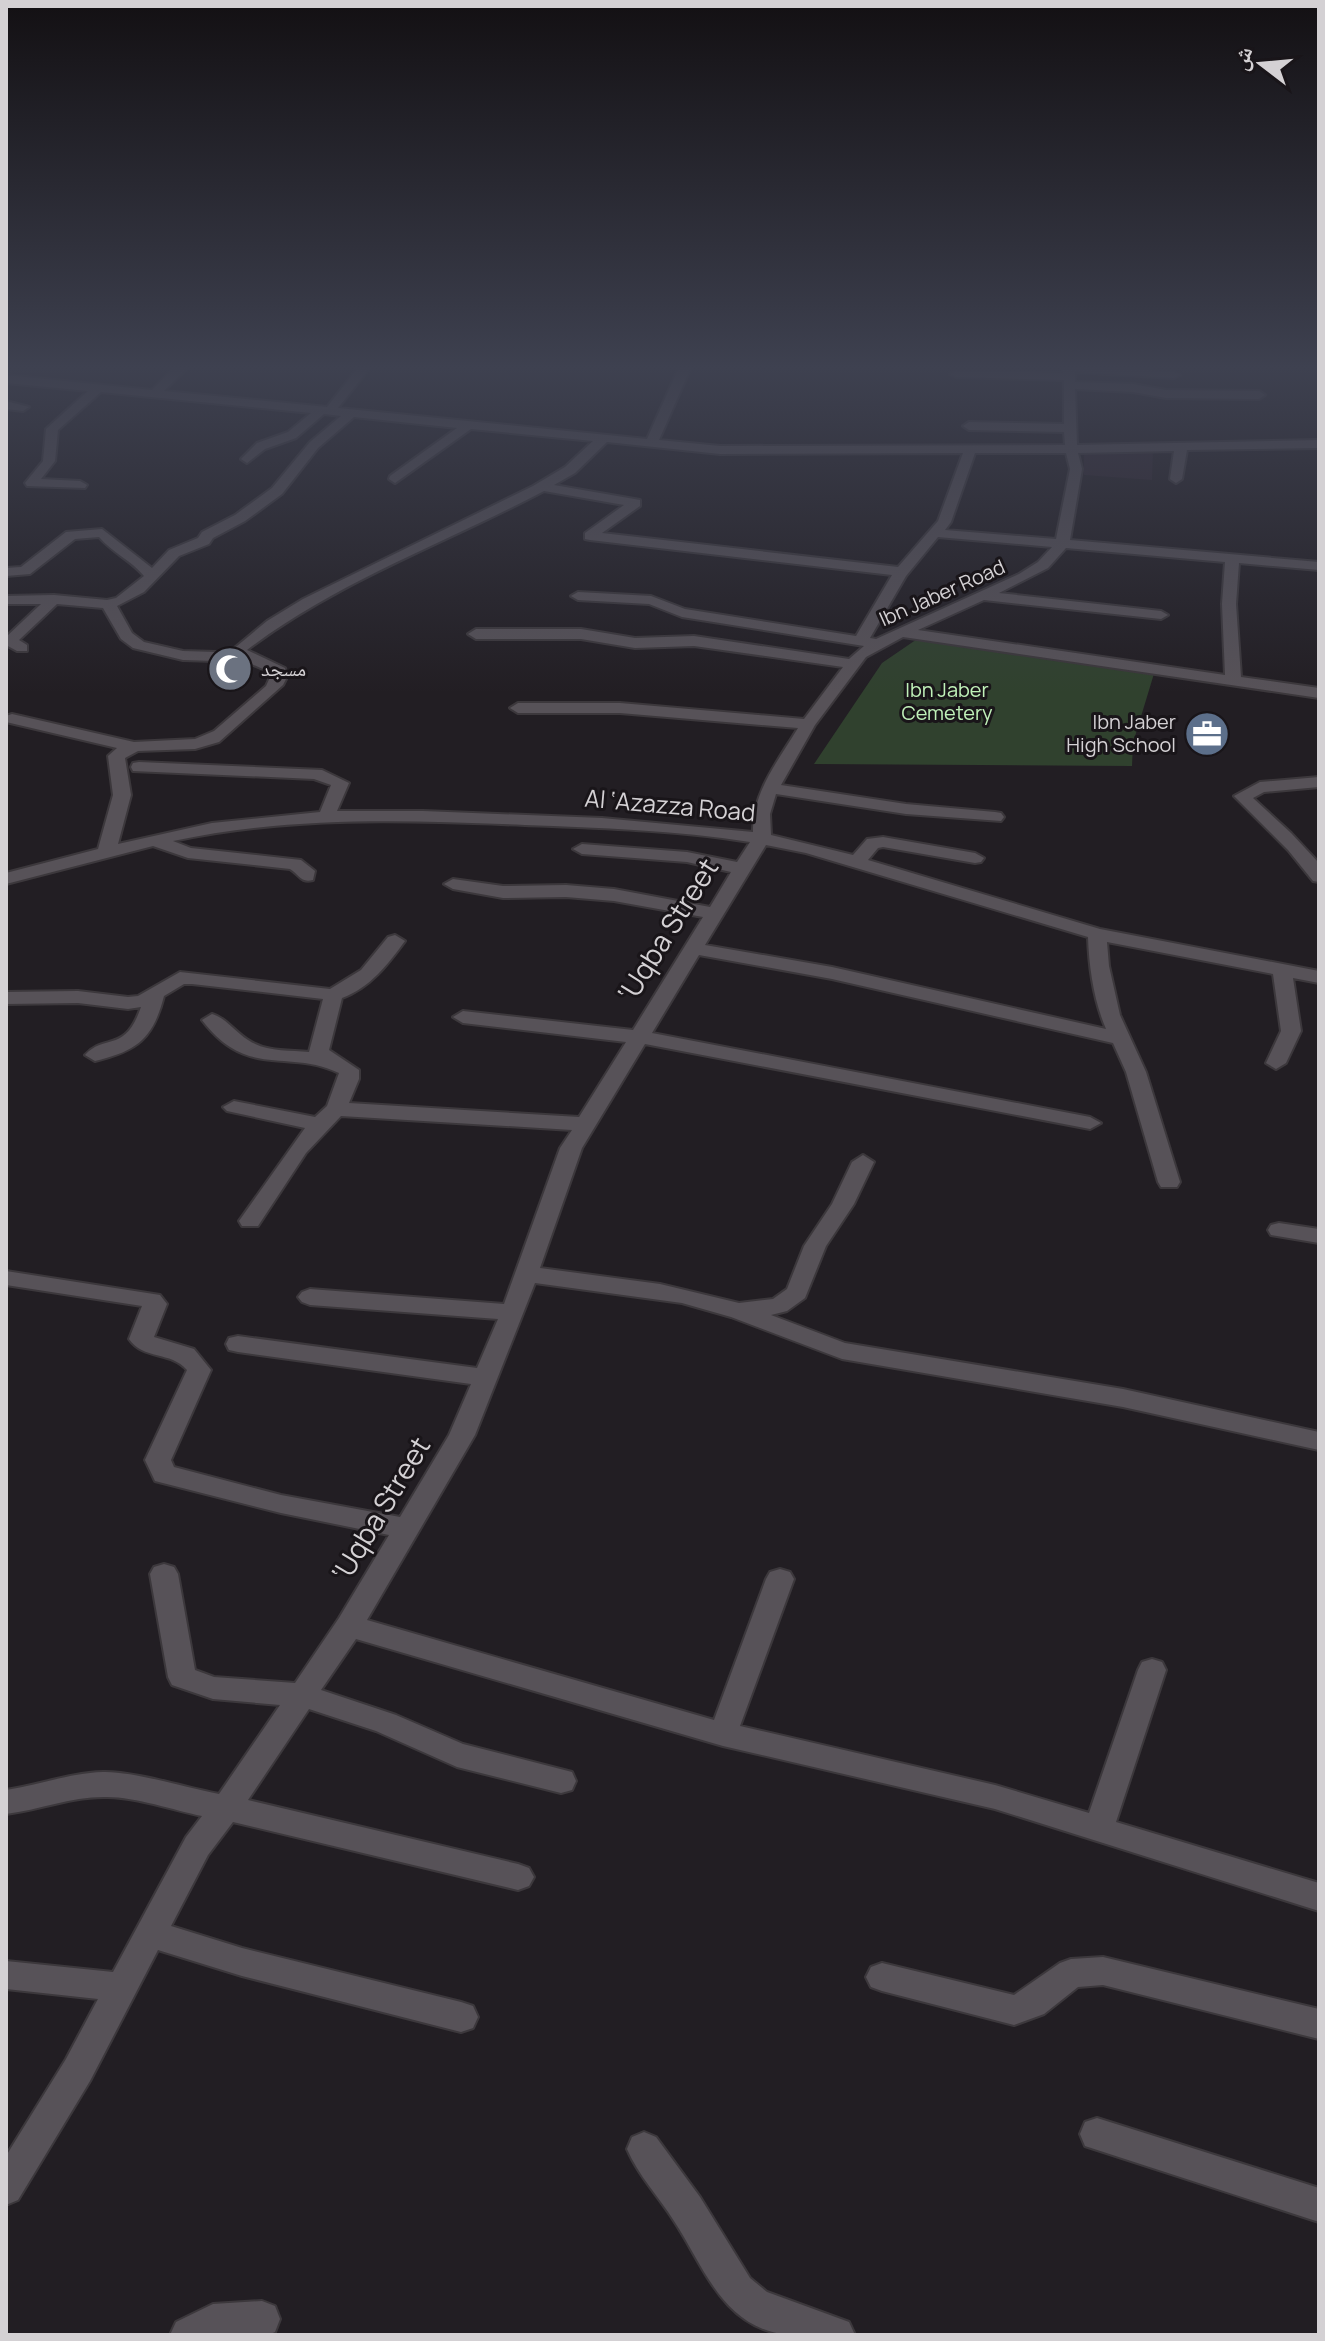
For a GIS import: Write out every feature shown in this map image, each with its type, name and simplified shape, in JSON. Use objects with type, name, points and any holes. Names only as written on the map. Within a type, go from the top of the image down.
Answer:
[{"type":"street","points":[[39,474],[32,483],[80,485]]},
{"type":"street","points":[[6,600],[54,599],[107,604],[126,600],[174,553],[204,541],[207,535],[240,518],[277,491],[290,474]]},
{"type":"street","points":[[395,479],[402,474]]},
{"type":"street","points":[[239,653],[248,641],[286,613],[563,474]]},
{"type":"street","points":[[860,642],[902,572],[935,533],[949,510],[962,474]]},
{"type":"street","points":[[1062,544],[1075,474]]},
{"type":"street","points":[[1176,479],[1177,474]]},
{"type":"street","points":[[542,487],[635,503],[592,534],[593,537],[902,572]]},
{"type":"street","points":[[6,572],[25,571],[71,535],[102,533],[120,552],[141,563],[152,577]]},
{"type":"street","points":[[935,533],[1319,566]]},
{"type":"street","name":"Ibn Jaber Road","points":[[762,837],[761,814],[770,788],[808,724],[851,664],[877,644],[1034,572],[1062,544]]},
{"type":"street","points":[[1232,558],[1229,604],[1233,680]]},
{"type":"street","points":[[578,596],[651,600],[682,613],[877,644]]},
{"type":"street","points":[[982,596],[1161,615]]},
{"type":"street","points":[[22,648],[10,641],[54,599]]},
{"type":"street","points":[[12,719],[133,747],[196,745],[212,740],[277,685],[280,671],[239,653],[219,658],[137,645],[119,627],[112,607],[107,604]]},
{"type":"street","points":[[901,632],[1319,693]]},
{"type":"street","points":[[476,634],[581,634],[635,643],[694,641],[851,664]]},
{"type":"street","points":[[518,708],[620,708],[808,724]]},
{"type":"street","points":[[105,854],[118,818],[122,795],[114,761],[121,751],[133,747]]},
{"type":"street","points":[[139,767],[316,774],[334,778],[341,783],[326,817]]},
{"type":"street","points":[[1319,782],[1260,787],[1243,796],[1281,831],[1319,877]]},
{"type":"street","points":[[770,788],[906,809],[995,817]]},
{"type":"street","name":"Al ‘Azazza Road","points":[[6,879],[155,841],[241,824],[326,817],[438,816],[670,826],[762,837],[857,862],[1097,934],[1319,977]]},
{"type":"street","name":"‘Uqba Street","points":[[7,2182],[78,2070],[197,1846],[349,1626],[462,1435],[513,1312],[571,1148],[762,837]]},
{"type":"street","points":[[155,841],[214,858],[295,864],[306,871],[307,876]]},
{"type":"street","points":[[857,862],[873,843],[883,842],[975,858]]},
{"type":"street","points":[[582,849],[687,857],[743,869]]},
{"type":"street","points":[[453,884],[503,892],[566,891],[614,895],[717,914]]},
{"type":"street","points":[[1097,934],[1099,966],[1110,1015],[1136,1072],[1169,1182]]},
{"type":"street","points":[[6,998],[78,997],[128,1003],[143,1001],[180,978],[317,991],[331,995],[351,989],[366,977],[395,941]]},
{"type":"street","points":[[695,949],[832,973],[1122,1039]]},
{"type":"street","points":[[1276,1063],[1291,1031],[1282,971]]},
{"type":"street","points":[[95,1055],[127,1046],[139,1036],[147,1024],[155,994]]},
{"type":"street","points":[[326,1059],[319,1051],[333,1000],[331,995]]},
{"type":"street","points":[[463,1017],[640,1037],[1090,1123]]},
{"type":"street","points":[[212,1020],[238,1043],[258,1054],[326,1059],[349,1070],[349,1079],[336,1109],[298,1149],[250,1221]]},
{"type":"street","points":[[234,1107],[319,1124]]},
{"type":"street","points":[[336,1109],[584,1124]]},
{"type":"street","points":[[739,1310],[779,1306],[797,1293],[815,1246],[843,1204],[863,1162]]},
{"type":"street","points":[[1279,1230],[1319,1236]]},
{"type":"street","points":[[527,1274],[702,1299],[739,1310],[804,1340],[842,1351],[1123,1398],[1319,1441]]},
{"type":"street","points":[[6,1278],[152,1300],[155,1304],[141,1339],[146,1344],[179,1350],[193,1358],[199,1370],[158,1460],[164,1474],[281,1504],[409,1529]]},
{"type":"street","points":[[310,1297],[513,1312]]},
{"type":"street","points":[[238,1344],[487,1378]]},
{"type":"street","points":[[164,1574],[182,1677],[213,1688],[301,1695],[386,1723],[457,1755],[561,1781]]},
{"type":"street","points":[[723,1734],[780,1579]]},
{"type":"street","points":[[349,1626],[723,1734],[995,1797],[1319,1897]]},
{"type":"street","points":[[1099,1828],[1152,1670]]},
{"type":"street","points":[[6,1802],[35,1798],[60,1789],[106,1784],[226,1808],[518,1877]]},
{"type":"street","points":[[149,1933],[242,1962],[461,2017]]},
{"type":"street","points":[[882,1977],[1014,2010],[1032,2004],[1071,1973],[1103,1971],[1319,2024]]},
{"type":"street","points":[[6,1975],[120,1988]]},
{"type":"street","points":[[1097,2134],[1319,2205]]},
{"type":"street","points":[[644,2149],[687,2209],[737,2291],[756,2306],[836,2335]]},
{"type":"street","points":[[189,2335],[213,2323],[262,2319]]},
{"type":"shaded area","points":[[1084,474],[1152,474],[1152,480]]},
{"type":"green space","name":"Ibn Jaber Cemetery","points":[[923,635],[1156,667],[1133,743],[1132,766],[814,764],[882,663]]},
{"type":"place","name":"مسجد","points":[[230,669]]},
{"type":"place","name":"Ibn Jaber High School","points":[[1207,734]]}]
